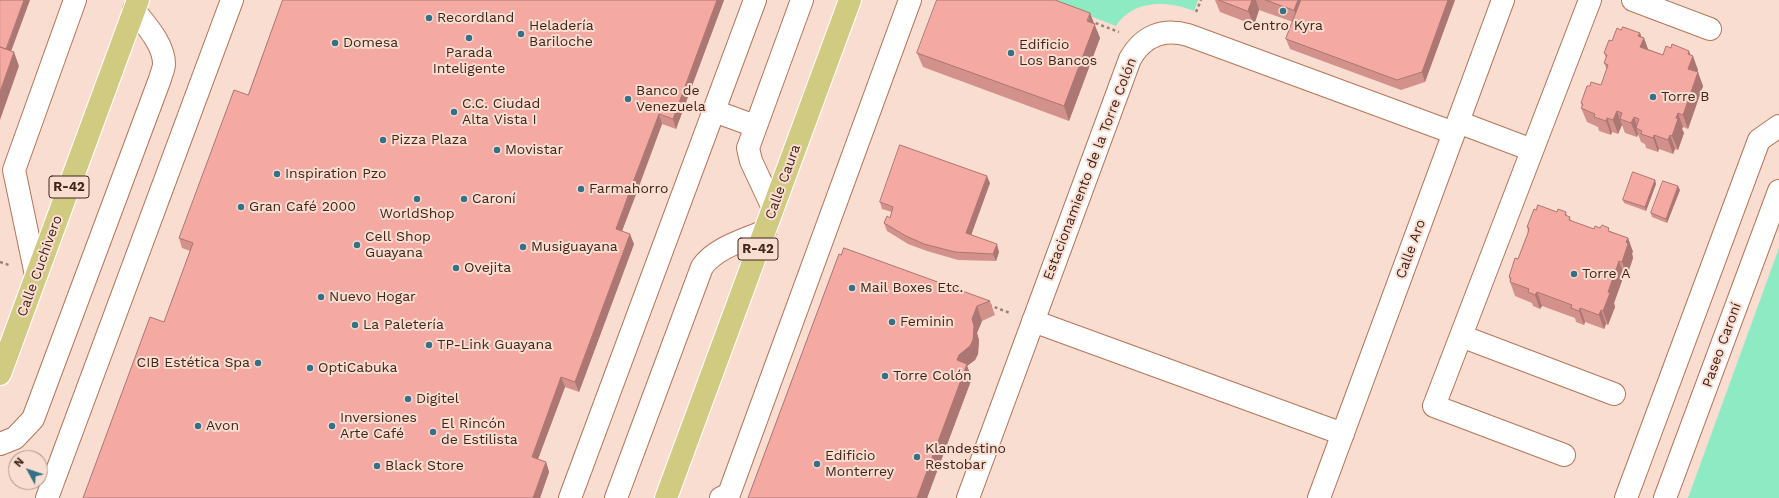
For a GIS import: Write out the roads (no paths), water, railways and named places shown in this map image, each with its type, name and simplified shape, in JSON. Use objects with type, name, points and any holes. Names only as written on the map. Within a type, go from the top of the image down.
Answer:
[{"type":"main road","name":"Calle Caura","points":[[666,498],[850,0]]},
{"type":"main road","name":"Calle Cuchivero","points":[[0,374],[136,5]]},
{"type":"street","points":[[36,275],[14,170],[75,0]]},
{"type":"street","points":[[47,498],[232,0]]},
{"type":"street","points":[[570,498],[755,0]]},
{"type":"street","points":[[773,208],[751,161],[748,148],[802,0]]},
{"type":"street","points":[[721,498],[729,494],[910,0]]},
{"type":"street","name":"Calle Aro","points":[[1319,498],[1503,0]]},
{"type":"street","points":[[1564,455],[1434,406],[1590,0]]},
{"type":"street","points":[[1633,0],[1710,29]]},
{"type":"street","points":[[0,444],[15,438],[33,419],[160,79],[164,64],[161,51],[136,5]]},
{"type":"street","name":"Estacionamiento de la Torre Colón","points":[[968,498],[1134,51],[1148,38],[1156,34],[1172,31],[1184,34],[1456,127],[1532,150]]},
{"type":"street","points":[[714,111],[755,126]]},
{"type":"street","points":[[1626,498],[1759,140],[1779,126]]},
{"type":"street","name":"Paseo Caroní","points":[[1665,498],[1779,191]]},
{"type":"street","points":[[616,498],[702,268],[708,259],[716,253],[765,231]]},
{"type":"street","points":[[1033,321],[1343,434]]},
{"type":"street","points":[[1461,336],[1614,394]]},
{"type":"place","name":"Centro Kyra","points":[[1283,11]]},
{"type":"place","name":"Recordland","points":[[429,18]]},
{"type":"place","name":"Heladería Bariloche","points":[[521,34]]},
{"type":"place","name":"Parada Inteligente","points":[[469,38]]},
{"type":"place","name":"Domesa","points":[[335,43]]},
{"type":"place","name":"Edificio Los Bancos","points":[[1011,53]]},
{"type":"place","name":"Torre B","points":[[1653,97]]},
{"type":"place","name":"Banco de Venezuela","points":[[628,99]]},
{"type":"place","name":"C.C. Ciudad Alta Vista I","points":[[454,112]]},
{"type":"place","name":"Pizza Plaza","points":[[383,140]]},
{"type":"place","name":"Movistar","points":[[497,150]]},
{"type":"place","name":"Inspiration Pzo","points":[[277,174]]},
{"type":"place","name":"Farmahorro","points":[[581,189]]},
{"type":"place","name":"WorldShop","points":[[417,199]]},
{"type":"place","name":"Caroní","points":[[464,199]]},
{"type":"place","name":"Gran Café 2000","points":[[241,207]]},
{"type":"place","name":"Cell Shop Guayana","points":[[357,245]]},
{"type":"place","name":"Musiguayana","points":[[523,247]]},
{"type":"place","name":"Ovejita","points":[[456,268]]},
{"type":"place","name":"Torre A","points":[[1574,274]]},
{"type":"place","name":"Mail Boxes Etc.","points":[[852,288]]},
{"type":"place","name":"Nuevo Hogar","points":[[321,297]]},
{"type":"place","name":"Feminin","points":[[892,322]]},
{"type":"place","name":"La Paletería","points":[[355,325]]},
{"type":"place","name":"TP-Link Guayana","points":[[429,345]]},
{"type":"place","name":"CIB Estética Spa","points":[[258,363]]},
{"type":"place","name":"OptiCabuka","points":[[310,368]]},
{"type":"place","name":"Torre Colón","points":[[885,376]]},
{"type":"place","name":"Digitel","points":[[408,399]]},
{"type":"place","name":"Avon","points":[[198,426]]},
{"type":"place","name":"Inversiones Arte Café","points":[[332,426]]},
{"type":"place","name":"El Rincón de Estilista","points":[[433,432]]},
{"type":"place","name":"Klandestino Restobar","points":[[917,457]]},
{"type":"place","name":"Edificio Monterrey","points":[[817,464]]},
{"type":"place","name":"Black Store","points":[[377,466]]}]
